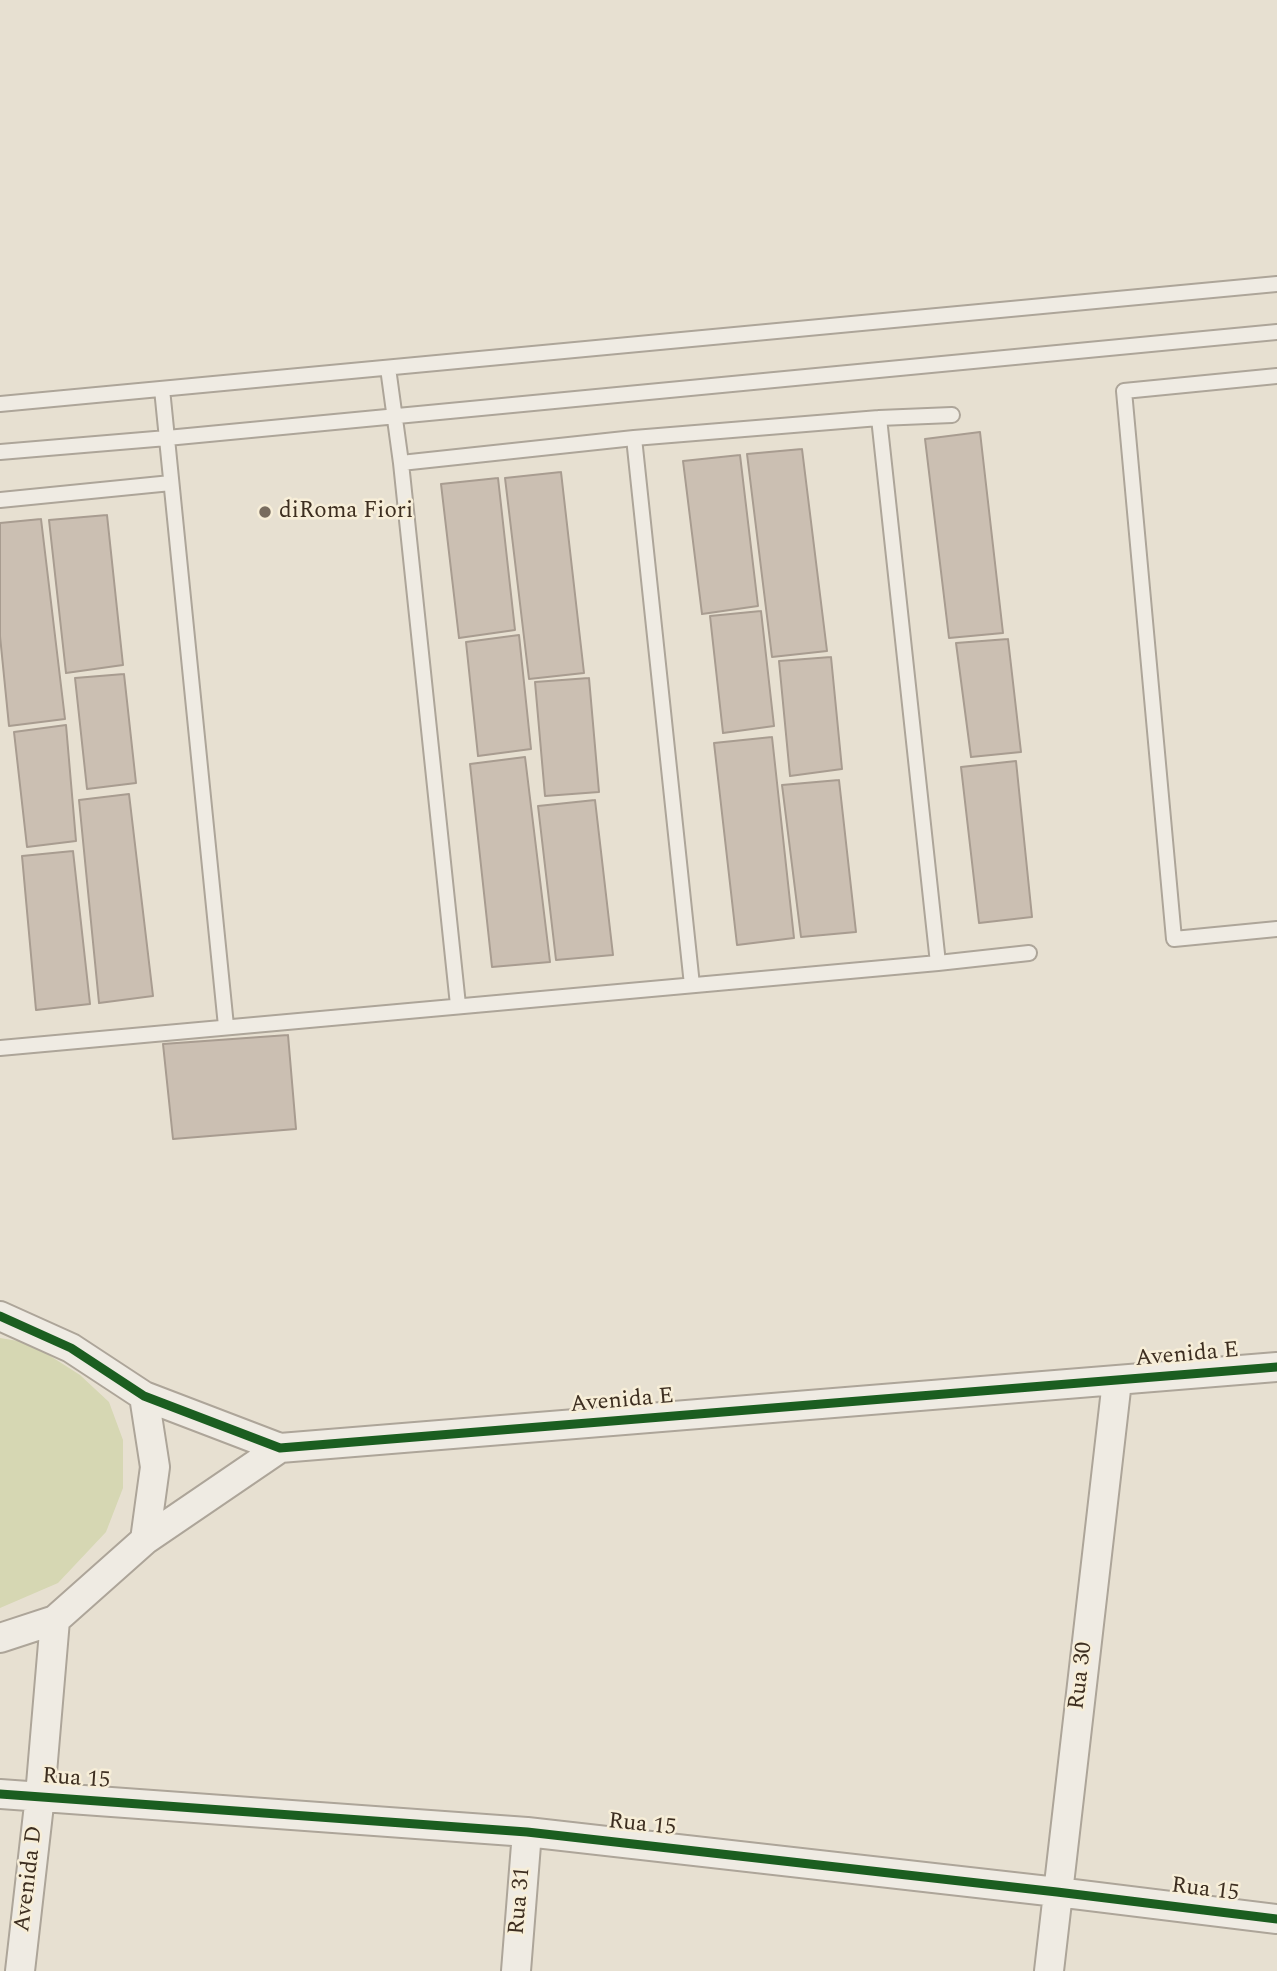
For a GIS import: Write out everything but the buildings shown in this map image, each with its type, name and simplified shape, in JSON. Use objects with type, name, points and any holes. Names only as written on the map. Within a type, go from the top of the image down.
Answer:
[{"type":"street","name":"Avenida E","points":[[0,1316],[71,1348],[144,1396],[280,1448],[1277,1367]]},
{"type":"street","name":"Rua 30","points":[[1049,1971],[1117,1381]]},
{"type":"street","points":[[144,1396],[155,1467],[145,1540]]},
{"type":"street","name":"Avenida E","points":[[0,1638],[55,1620],[145,1540],[280,1448]]},
{"type":"street","name":"Avenida D","points":[[20,1971],[40,1796],[55,1620]]},
{"type":"street","name":"Rua 15","points":[[0,1794],[527,1832],[1277,1919]]},
{"type":"street","name":"Rua 31","points":[[516,1971],[527,1832]]},
{"type":"lane","points":[[0,404],[1277,284]]},
{"type":"lane","points":[[0,452],[1277,332]]},
{"type":"lane","points":[[388,368],[401,463],[458,1005]]},
{"type":"lane","points":[[1277,376],[1124,391],[1174,939],[1277,929]]},
{"type":"lane","points":[[162,389],[226,1026]]},
{"type":"lane","points":[[401,463],[634,438],[879,418],[952,415]]},
{"type":"lane","points":[[879,418],[938,963]]},
{"type":"lane","points":[[634,438],[692,985]]},
{"type":"lane","points":[[0,500],[171,483]]},
{"type":"lane","points":[[0,1048],[1029,953]]},
{"type":"green space","points":[[0,1338],[30,1343],[80,1375],[109,1402],[123,1440],[123,1488],[106,1532],[58,1583],[0,1608]]},
{"type":"cycle path","points":[[0,1316],[71,1348],[144,1396],[280,1448],[1277,1367]]},
{"type":"cycle path","points":[[0,1794],[527,1832],[1277,1919]]},
{"type":"place","name":"diRoma Fiori","points":[[265,512]]}]
